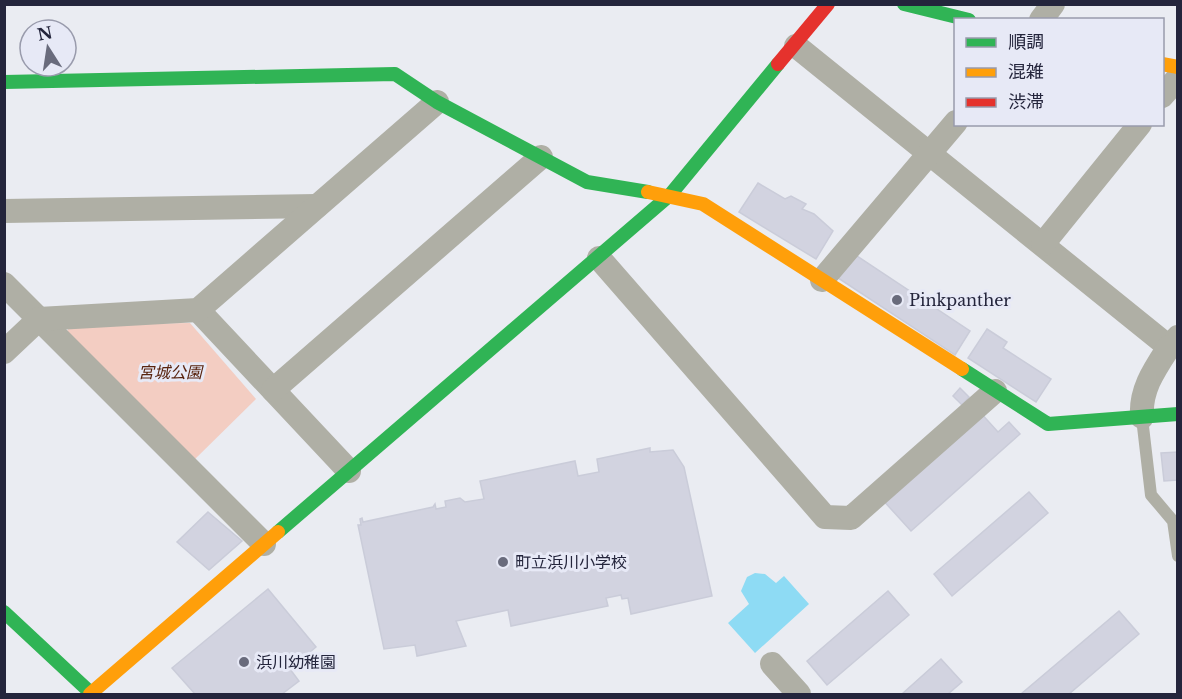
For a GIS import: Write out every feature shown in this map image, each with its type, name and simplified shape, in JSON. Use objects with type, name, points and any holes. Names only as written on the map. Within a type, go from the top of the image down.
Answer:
[{"type":"street","points":[[4,612],[91,694],[670,195],[796,46],[828,4]]},
{"type":"street","points":[[904,4],[961,18]]},
{"type":"street","points":[[1042,18],[1053,4]]},
{"type":"street","points":[[796,46],[1043,244],[1173,342],[1152,374],[1140,400],[1142,417]]},
{"type":"street","points":[[4,82],[396,74],[437,102],[587,182],[670,195],[703,204],[1048,424],[1178,414]]},
{"type":"street","points":[[1164,94],[1178,78]]},
{"type":"street","points":[[4,352],[39,319],[198,310],[437,102]]},
{"type":"street","points":[[822,280],[954,124]]},
{"type":"street","points":[[1043,244],[1138,126]]},
{"type":"street","points":[[273,390],[541,157]]},
{"type":"street","points":[[4,211],[317,206]]},
{"type":"street","points":[[599,258],[825,517],[851,518],[995,391]]},
{"type":"street","points":[[4,284],[264,544]]},
{"type":"street","points":[[198,310],[349,471]]},
{"type":"street","points":[[772,664],[799,694]]},
{"type":"lane","points":[[1142,417],[1151,495],[1173,521],[1178,556]]},
{"type":"green space","name":"宮城公園","points":[[190,323],[256,399],[192,462],[65,336],[70,325]]},
{"type":"water","points":[[755,573],[765,574],[776,583],[784,576],[809,604],[755,653],[728,623],[749,604],[741,591],[747,577]]},
{"type":"building","points":[[758,183],[785,199],[791,196],[806,204],[802,209],[814,214],[833,231],[816,259],[739,212]]},
{"type":"building","name":"Pinkpanther","points":[[848,250],[970,331],[955,355],[832,274]]},
{"type":"building","points":[[987,329],[1007,342],[1003,348],[1051,379],[1036,402],[968,358]]},
{"type":"building","points":[[960,388],[969,397],[962,405],[953,396]]},
{"type":"building","points":[[979,411],[998,432],[1009,422],[1020,434],[911,531],[881,498]]},
{"type":"building","points":[[650,448],[650,452],[673,450],[684,467],[712,596],[631,614],[628,598],[622,599],[621,595],[606,598],[608,606],[511,626],[508,610],[456,621],[466,646],[417,656],[415,645],[384,649],[358,525],[361,525],[360,519],[362,518],[363,522],[433,507],[435,504],[436,509],[446,507],[445,501],[460,498],[465,502],[484,499],[480,481],[575,461],[578,476],[599,472],[597,459]]},
{"type":"building","points":[[1178,452],[1178,480],[1164,481],[1161,453]]},
{"type":"building","points":[[1029,492],[1048,513],[952,596],[934,574]]},
{"type":"building","points":[[208,512],[242,541],[209,570],[177,542]]},
{"type":"building","points":[[268,589],[316,647],[290,669],[299,681],[282,694],[195,694],[172,668]]},
{"type":"building","points":[[888,591],[909,615],[827,685],[807,661]]},
{"type":"building","points":[[1119,611],[1139,634],[1069,694],[1021,694]]},
{"type":"building","points":[[941,659],[962,682],[948,694],[902,694]]},
{"type":"traffic: fast","points":[[904,4],[961,18]]},
{"type":"traffic: fast","points":[[278,532],[670,195],[778,64]]},
{"type":"traffic: fast","points":[[4,82],[395,74],[437,102],[587,182],[648,192]]},
{"type":"traffic: fast","points":[[962,369],[1048,424],[1178,414]]},
{"type":"traffic: fast","points":[[4,612],[92,694]]},
{"type":"traffic: slow","points":[[1164,64],[1178,67]]},
{"type":"traffic: slow","points":[[648,192],[703,204],[962,369]]},
{"type":"traffic: slow","points":[[90,694],[278,532]]},
{"type":"traffic: jam","points":[[778,64],[828,4]]},
{"type":"place","name":"Pinkpanther","points":[[897,300]]},
{"type":"place","name":"町立浜川小学校","points":[[503,562]]},
{"type":"place","name":"浜川幼稚園","points":[[244,662]]}]
